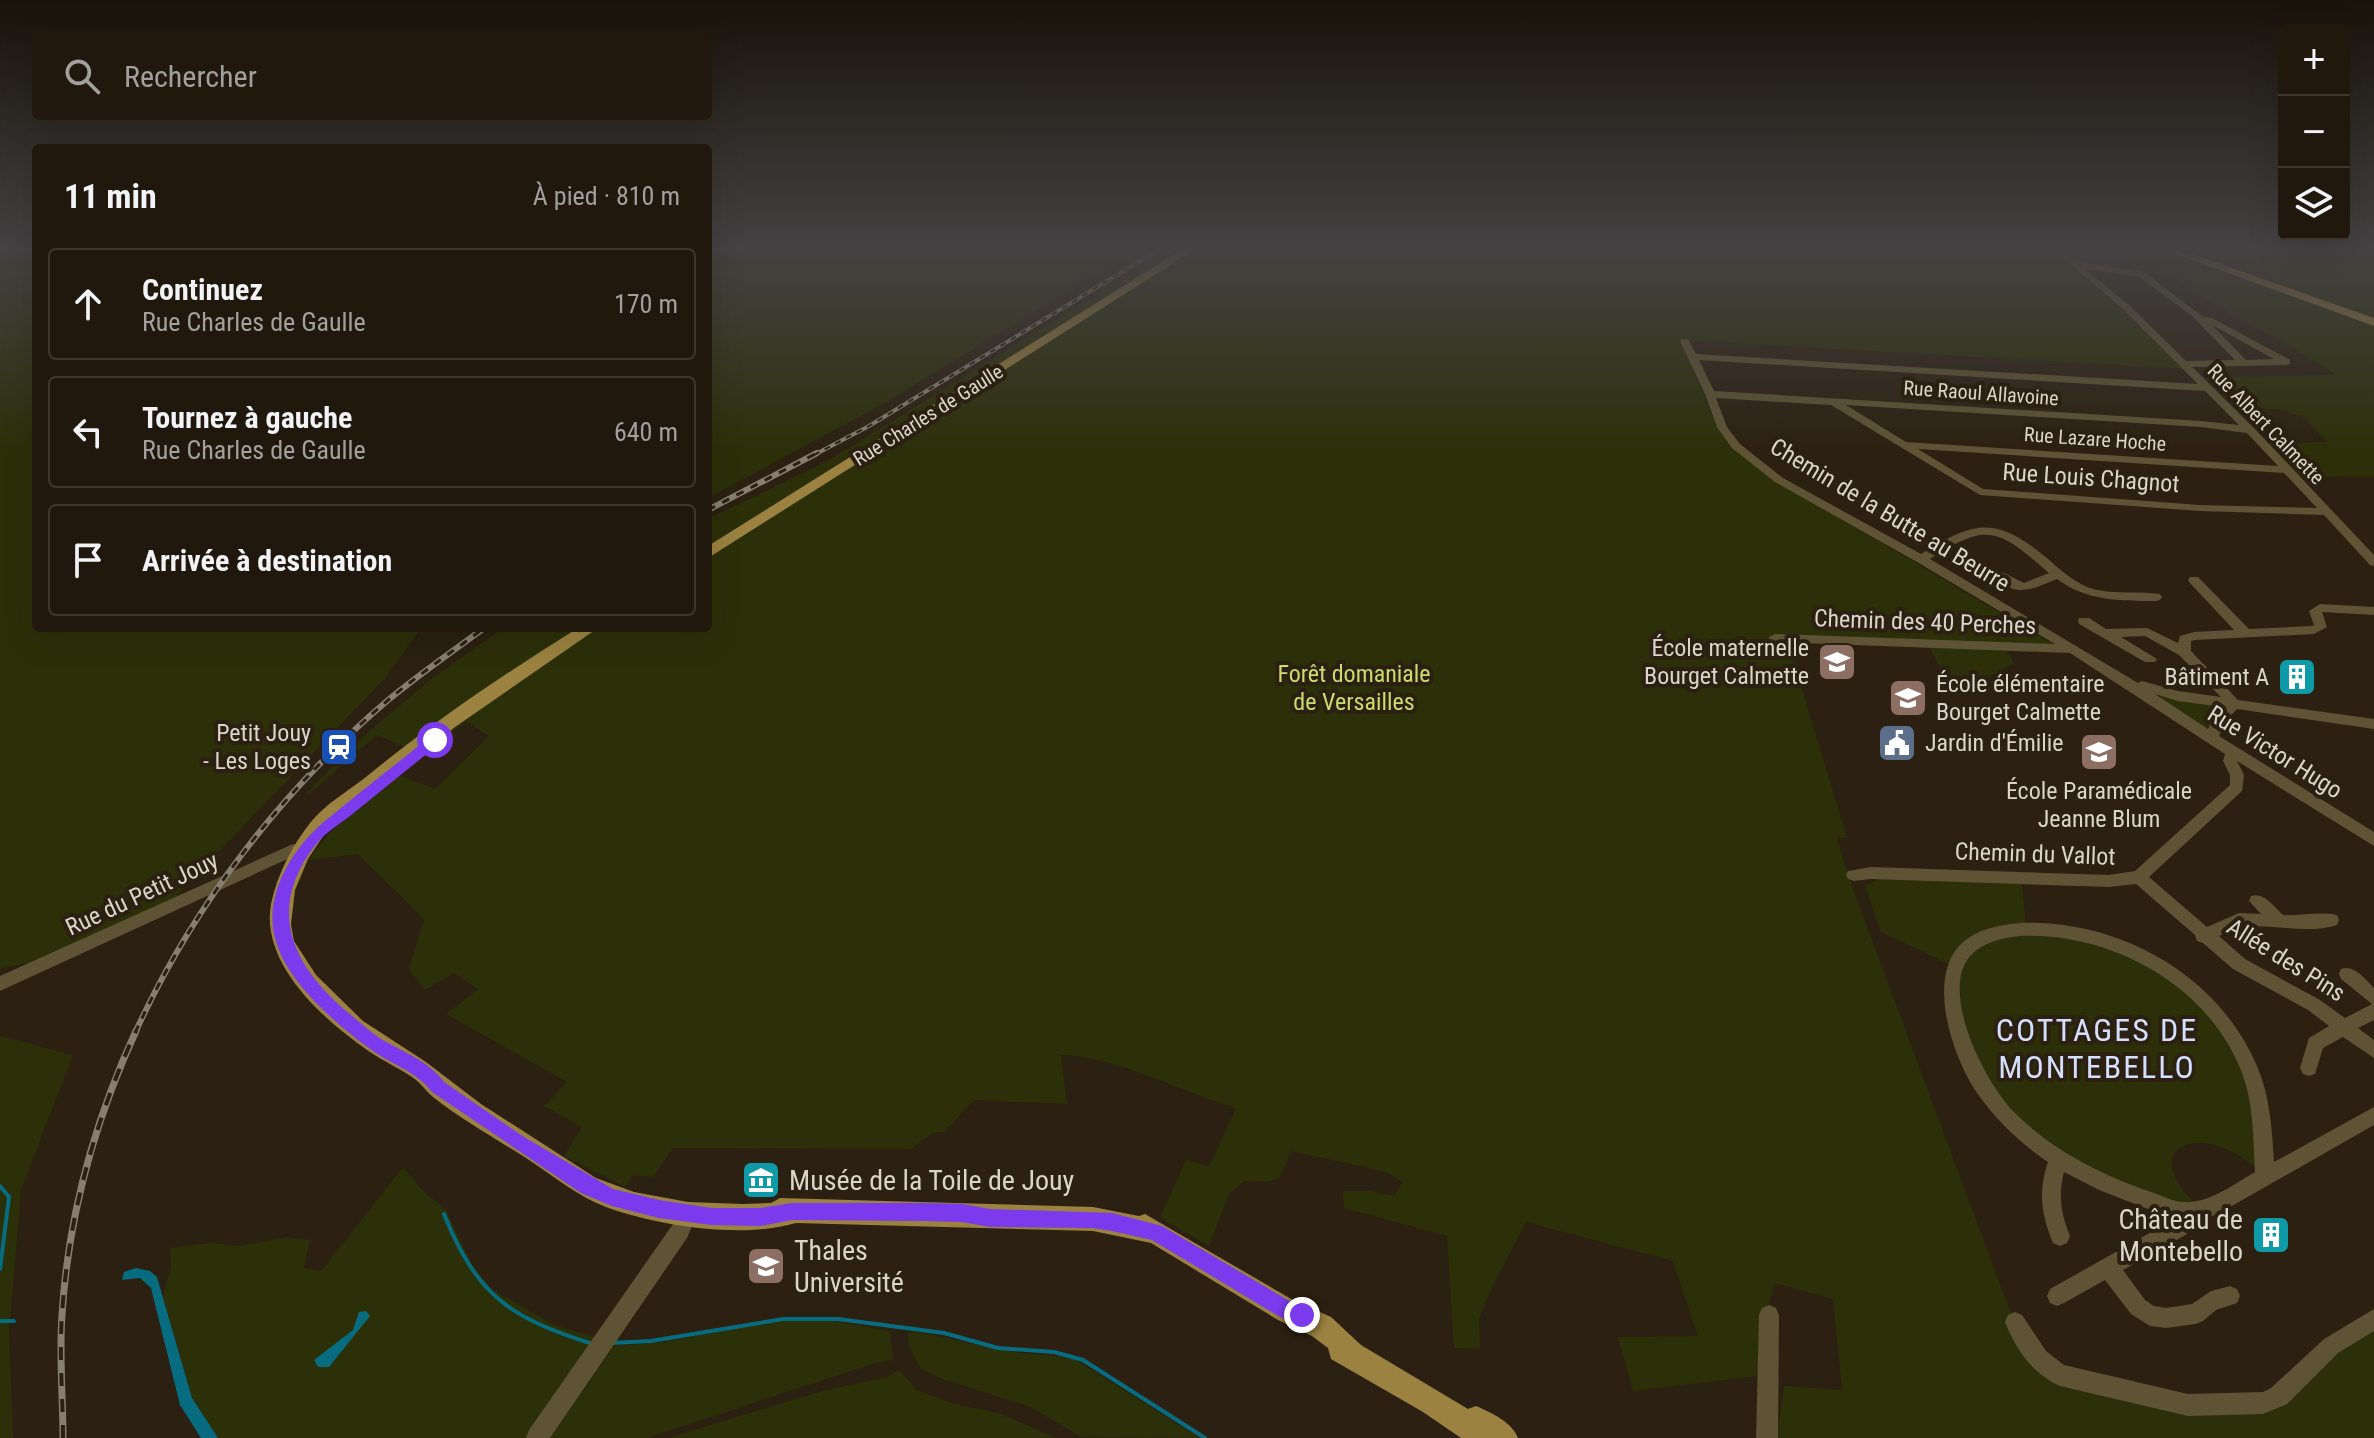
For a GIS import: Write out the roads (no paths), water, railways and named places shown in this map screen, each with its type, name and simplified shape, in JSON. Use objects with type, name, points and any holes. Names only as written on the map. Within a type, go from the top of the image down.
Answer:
[{"type":"main road","name":"Rue Charles de Gaulle","points":[[712,550],[1082,317]]},
{"type":"main road","points":[[584,632],[472,708],[308,844],[287,886],[281,912],[282,936],[290,957],[329,1005],[373,1041],[425,1074],[482,1118],[588,1187],[637,1205],[711,1216],[760,1217],[792,1212],[962,1213],[990,1218],[1093,1219],[1155,1232],[1287,1311],[1299,1325],[1433,1402],[1485,1438]]},
{"type":"main road","points":[[1433,1402],[1449,1405],[1504,1438]]},
{"type":"street","name":"Rue Albert Calmette","points":[[2136,317],[2250,430],[2374,562]]},
{"type":"street","points":[[2196,317],[2244,363]]},
{"type":"street","points":[[2182,364],[2286,362],[2209,320],[2198,319]]},
{"type":"street","name":"Chemin de la Butte au Beurre","points":[[1685,341],[1722,427],[1736,446],[1779,480],[2155,696]]},
{"type":"street","points":[[1694,357],[2207,388]]},
{"type":"street","name":"Rue Raoul Allavoine","points":[[1710,394],[2201,424],[2250,430]]},
{"type":"street","name":"Rue Louis Chagnot","points":[[1832,401],[1980,492],[2200,508],[2326,512]]},
{"type":"street","name":"Rue Lazare Hoche","points":[[1902,445],[2286,470]]},
{"type":"street","points":[[1921,559],[1962,534],[1993,531],[2016,540],[2057,574],[2082,589],[2156,597]]},
{"type":"street","points":[[1996,574],[2023,588],[2057,574]]},
{"type":"street","points":[[2194,580],[2245,633]]},
{"type":"street","points":[[2104,633],[2147,632],[2184,645],[2245,633],[2314,630],[2321,627],[2315,611],[2320,608],[2374,611]]},
{"type":"street","points":[[2084,621],[2150,659]]},
{"type":"street","name":"Chemin des 40 Perches","points":[[1775,638],[2075,649]]},
{"type":"street","points":[[2184,645],[2233,705]]},
{"type":"street","points":[[2155,696],[2374,724]]},
{"type":"street","name":"Rue Victor Hugo","points":[[2155,696],[2211,738],[2374,840]]},
{"type":"street","points":[[2211,738],[2220,717],[2233,705]]},
{"type":"street","name":"Chemin du Vallot","points":[[1854,875],[2109,881],[2139,877],[2237,787],[2239,781],[2230,761],[2233,752]]},
{"type":"street","name":"Rue du Petit Jouy","points":[[0,984],[308,844]]},
{"type":"street","name":"Allée des Pins","points":[[2139,877],[2153,886],[2203,936],[2239,964],[2314,1005],[2374,1050]]},
{"type":"street","points":[[2257,901],[2278,921]]},
{"type":"street","points":[[2203,936],[2239,920],[2331,920]]},
{"type":"street","points":[[2265,1178],[2262,1116],[2253,1078],[2233,1040],[2196,992],[2151,960],[2094,937],[2044,929],[1995,935],[1971,945],[1955,970],[1952,996],[1959,1031],[1983,1085],[1999,1107],[2036,1144],[2092,1180],[2126,1195],[2182,1212],[2209,1208],[2265,1178],[2374,1115]]},
{"type":"street","points":[[2347,974],[2374,998]]},
{"type":"street","points":[[2309,1068],[2315,1043],[2374,1011]]},
{"type":"street","points":[[2058,1160],[2048,1194],[2053,1221],[2060,1236]]},
{"type":"street","points":[[537,1438],[680,1231],[688,1212]]},
{"type":"street","points":[[2057,1296],[2180,1227],[2182,1212]]},
{"type":"street","points":[[2109,1268],[2138,1307],[2150,1316],[2166,1318],[2196,1314],[2211,1301],[2230,1296]]},
{"type":"street","points":[[1767,1438],[1769,1315]]},
{"type":"street","points":[[2015,1322],[2027,1346],[2041,1364],[2060,1375],[2188,1405],[2263,1403],[2279,1396],[2331,1346],[2374,1319]]},
{"type":"water","points":[[136,1268],[150,1271],[157,1277],[192,1398],[218,1438],[201,1438],[180,1405],[151,1288],[140,1278],[122,1280],[124,1272]]},
{"type":"water","points":[[366,1311],[370,1316],[329,1367],[318,1367],[314,1360],[353,1330],[359,1312]]},
{"type":"waterway","points":[[0,1186],[9,1197],[0,1269]]},
{"type":"waterway","points":[[444,1214],[470,1265],[500,1300],[539,1324],[593,1344]]},
{"type":"waterway","points":[[612,1343],[651,1341],[783,1319],[838,1319],[944,1333],[998,1348],[1054,1352],[1083,1360],[1205,1438]]},
{"type":"waterway","points":[[0,1321],[14,1321]]},
{"type":"railway","points":[[814,455],[869,426],[1048,317]]},
{"type":"railway","points":[[712,508],[817,453]]},
{"type":"railway","points":[[135,1033],[158,986],[212,896],[276,813],[311,773],[387,701],[479,632]]},
{"type":"railway","points":[[63,1438],[61,1330],[70,1242],[96,1134],[136,1031]]},
{"type":"place","name":"École maternelle Bourget Calmette","points":[[1837,662]]},
{"type":"place","name":"Bâtiment A","points":[[2297,677]]},
{"type":"place","name":"École élémentaire Bourget Calmette","points":[[1908,698]]},
{"type":"place","name":"Jardin d'Émilie","points":[[1897,743]]},
{"type":"place","name":"Petit Jouy - Les Loges","points":[[339,747]]},
{"type":"place","name":"École Paramédicale Jeanne Blum","points":[[2099,752]]},
{"type":"place","name":"Musée de la Toile de Jouy","points":[[761,1180]]},
{"type":"place","name":"Château de Montebello","points":[[2271,1235]]},
{"type":"place","name":"Thales Université","points":[[766,1266]]},
{"type":"district","name":"COTTAGES DE MONTEBELLO","points":[[2097,1048]]},
{"type":"park label","name":"Forêt domaniale de Versailles","points":[[1354,688]]}]
